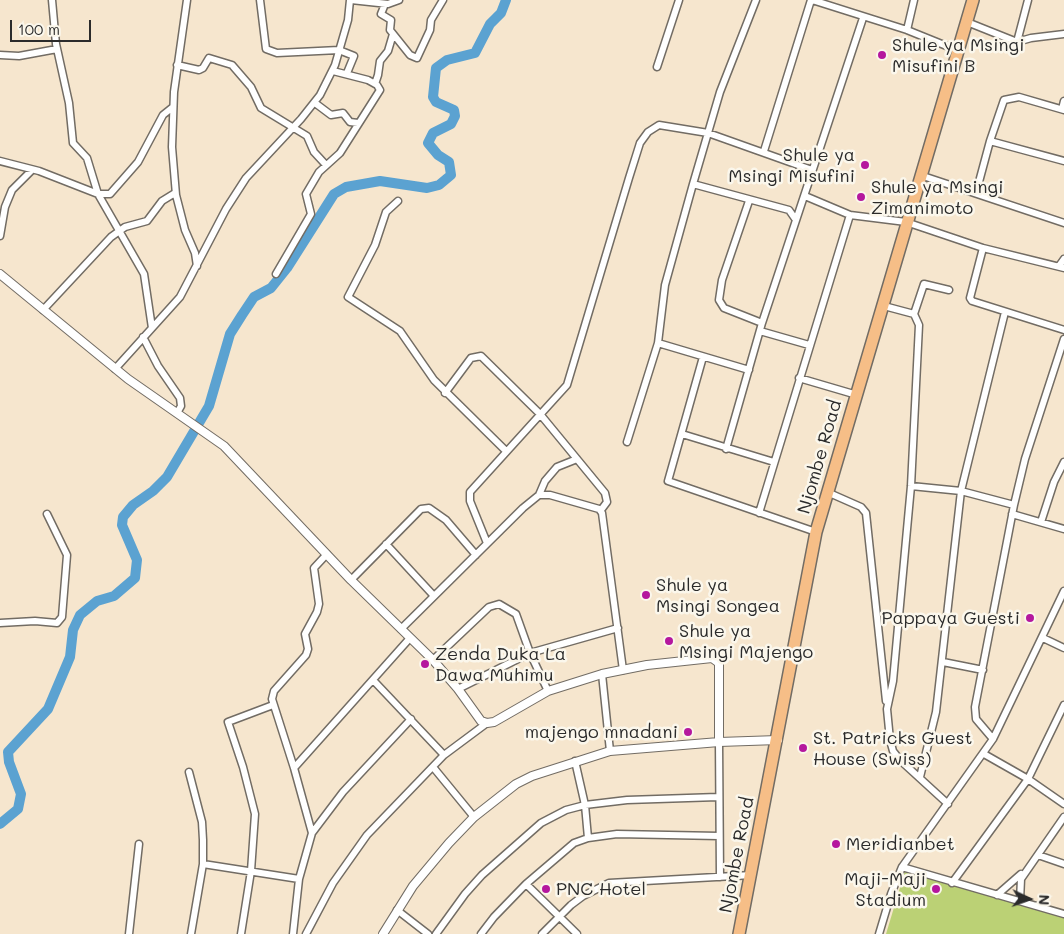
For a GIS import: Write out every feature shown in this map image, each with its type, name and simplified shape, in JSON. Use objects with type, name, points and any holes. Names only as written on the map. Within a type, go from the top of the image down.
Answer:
[{"type":"highway","name":"Njombe Road","points":[[740,934],[816,532],[884,306],[906,222],[923,176],[973,0]]},
{"type":"street","points":[[52,0],[57,49],[69,103],[73,142],[87,158],[98,194],[144,274],[152,328]]},
{"type":"street","points":[[187,0],[177,64],[172,147],[175,192],[185,230],[195,253],[196,267]]},
{"type":"street","points":[[260,0],[262,31],[268,50],[277,53],[339,50],[354,56],[346,73]]},
{"type":"street","points":[[115,369],[180,297],[236,192],[255,166],[315,103],[333,71],[348,20],[351,0],[385,4],[399,0]]},
{"type":"street","points":[[385,4],[381,14],[391,20],[390,30],[410,55],[417,58],[430,30],[431,20],[443,0]]},
{"type":"street","points":[[657,67],[679,0]]},
{"type":"street","points":[[627,442],[658,343],[665,285],[693,184],[720,92],[756,0]]},
{"type":"street","points":[[764,151],[812,0],[863,18],[907,30],[959,51]]},
{"type":"street","points":[[907,30],[914,0]]},
{"type":"street","points":[[1017,42],[1028,0]]},
{"type":"street","points":[[726,449],[762,323],[863,18]]},
{"type":"street","points":[[967,22],[1017,42],[1031,38],[1064,34]]},
{"type":"street","points":[[375,84],[380,61],[388,51],[393,34]]},
{"type":"street","points":[[0,55],[19,56],[57,49]]},
{"type":"street","points":[[177,64],[199,70],[204,68],[209,58],[232,65],[251,87],[261,108],[307,136],[314,152],[326,165]]},
{"type":"street","points":[[276,274],[311,214],[306,194],[319,172],[340,153],[380,90],[375,84],[346,73],[333,71]]},
{"type":"street","points":[[976,194],[990,141],[1004,100],[1019,97],[1063,109],[1064,101]]},
{"type":"street","points":[[315,103],[332,115],[343,114],[350,122],[358,123]]},
{"type":"street","points":[[0,161],[32,170],[98,194],[110,194],[138,162],[163,115],[173,108]]},
{"type":"street","points":[[487,544],[470,501],[470,492],[567,385],[640,143],[648,132],[658,125],[708,133],[764,151],[812,170]]},
{"type":"street","points":[[990,141],[1064,161]]},
{"type":"street","points":[[0,236],[3,205],[18,182],[32,170]]},
{"type":"street","points":[[923,176],[1064,223]]},
{"type":"street","points":[[693,184],[749,201],[789,210],[796,220]]},
{"type":"street","points":[[43,310],[100,248],[120,231],[147,221],[162,201],[175,192]]},
{"type":"street","points":[[805,196],[850,215],[906,222],[982,248],[1062,267],[1064,259]]},
{"type":"street","points":[[398,201],[386,212],[375,245],[348,297],[400,331],[417,358],[445,393],[506,451]]},
{"type":"street","points":[[749,201],[722,280],[719,300],[724,308],[762,323]]},
{"type":"street","points":[[759,513],[850,215]]},
{"type":"street","points":[[982,248],[971,300],[1064,330]]},
{"type":"street","points":[[596,263],[605,256]]},
{"type":"street","points":[[0,275],[115,369],[234,456],[351,580],[433,660],[458,689],[481,721],[488,723]]},
{"type":"street","points":[[887,709],[894,681],[911,486],[919,324],[914,314],[924,284],[949,290]]},
{"type":"street","points":[[884,306],[914,314]]},
{"type":"street","points":[[920,777],[936,712],[961,491],[1005,312]]},
{"type":"street","points":[[760,332],[809,345]]},
{"type":"street","points":[[143,337],[158,366],[180,398],[181,404],[177,413]]},
{"type":"street","points":[[993,739],[974,715],[1012,514],[1025,459],[1064,339]]},
{"type":"street","points":[[658,343],[749,370]]},
{"type":"street","points":[[445,393],[471,358],[481,356],[540,414],[607,496],[607,502],[601,510]]},
{"type":"street","points":[[703,357],[668,481],[816,532]]},
{"type":"street","points":[[799,378],[857,395]]},
{"type":"street","points":[[682,434],[726,449],[774,462]]},
{"type":"street","points":[[401,629],[523,508],[539,495],[546,481],[557,467],[577,459]]},
{"type":"street","points":[[1041,522],[1054,482],[1064,462]]},
{"type":"street","points":[[911,486],[961,491],[1014,505]]},
{"type":"street","points":[[827,492],[862,507],[866,513],[890,740],[893,752],[948,804]]},
{"type":"street","points":[[539,495],[550,495],[601,510]]},
{"type":"street","points":[[351,580],[421,509],[428,508],[446,520],[476,555]]},
{"type":"street","points":[[601,510],[623,670]]},
{"type":"street","points":[[0,623],[57,622],[62,617],[67,554],[47,514]]},
{"type":"street","points":[[1012,514],[1064,529]]},
{"type":"street","points":[[386,544],[434,596]]},
{"type":"street","points":[[312,833],[294,768],[273,705],[274,691],[306,655],[308,649],[305,634],[317,612],[319,604],[314,568],[327,554]]},
{"type":"street","points":[[879,934],[902,866],[993,739],[1063,595]]},
{"type":"street","points":[[433,660],[489,607],[499,604],[516,614],[530,652],[548,691]]},
{"type":"street","points":[[458,689],[530,652],[618,628]]},
{"type":"street","points":[[294,768],[410,638]]},
{"type":"street","points":[[1043,638],[1064,648]]},
{"type":"street","points":[[306,934],[334,883],[367,835],[444,755],[488,723],[502,718],[548,691],[602,674],[623,670],[716,659],[719,663],[718,797],[720,877]]},
{"type":"street","points":[[943,662],[983,670]]},
{"type":"street","points":[[602,674],[610,752]]},
{"type":"street","points":[[373,680],[444,755]]},
{"type":"street","points":[[241,934],[251,871],[255,814],[243,767],[228,722],[273,705]]},
{"type":"street","points":[[952,882],[1028,779],[1064,705]]},
{"type":"street","points":[[294,934],[299,879],[312,833],[343,792],[412,720]]},
{"type":"street","points":[[383,934],[397,910],[428,867],[474,817],[516,784],[575,761],[610,752],[719,742],[778,740]]},
{"type":"street","points":[[984,754],[1028,779],[1064,804]]},
{"type":"street","points":[[575,761],[585,805],[588,838]]},
{"type":"street","points":[[433,767],[474,817]]},
{"type":"street","points":[[189,772],[202,822],[203,864],[191,934]]},
{"type":"street","points":[[436,934],[464,894],[526,835],[541,823],[566,810],[585,805],[627,800],[718,797]]},
{"type":"street","points":[[997,895],[1026,870],[1064,817]]},
{"type":"street","points":[[481,934],[494,917],[526,884],[574,844],[588,838],[617,834],[719,836]]},
{"type":"street","points":[[129,934],[139,844]]},
{"type":"street","points":[[1038,855],[1064,864]]},
{"type":"street","points":[[203,864],[299,879]]},
{"type":"street","points":[[902,866],[1064,914]]},
{"type":"street","points":[[1020,901],[1019,886],[1026,870]]},
{"type":"street","points":[[542,934],[559,914],[583,896],[609,883],[752,875]]},
{"type":"street","points":[[526,884],[559,914],[577,934]]},
{"type":"street","points":[[397,910],[428,934]]},
{"type":"green space","name":"Maji-Maji Stadium","points":[[905,871],[1064,913],[1064,934],[886,934]]},
{"type":"waterway","points":[[0,824],[18,809],[21,794],[9,762],[8,752],[48,709],[70,657],[73,630],[80,615],[97,601],[114,596],[135,578],[137,560],[122,525],[123,517],[133,505],[153,491],[167,477],[209,406],[230,334],[254,297],[271,288],[287,268],[334,194],[346,187],[380,181],[427,188],[439,185],[451,175],[449,162],[438,155],[428,143],[433,133],[451,124],[455,116],[454,110],[436,102],[433,97],[436,68],[447,60],[475,53],[490,24],[501,13],[506,0]]},
{"type":"place","name":"Shule ya Msingi Misufini B","points":[[882,55]]},
{"type":"place","name":"Shule ya Msingi Misufini","points":[[865,165]]},
{"type":"place","name":"Shule ya Msingi Zimanimoto","points":[[861,197]]},
{"type":"place","name":"Shule ya Msingi Songea","points":[[646,595]]},
{"type":"place","name":"Pappaya Guesti","points":[[1030,618]]},
{"type":"place","name":"Shule ya Msingi Majengo","points":[[669,641]]},
{"type":"place","name":"Zenda Duka La Dawa Muhimu","points":[[425,664]]},
{"type":"place","name":"majengo mnadani","points":[[688,732]]},
{"type":"place","name":"St. Patricks Guest House (Swiss)","points":[[803,748]]},
{"type":"place","name":"Meridianbet","points":[[836,844]]},
{"type":"place","name":"PNC Hotel","points":[[546,889]]},
{"type":"place","name":"Maji-Maji Stadium","points":[[936,889]]}]
